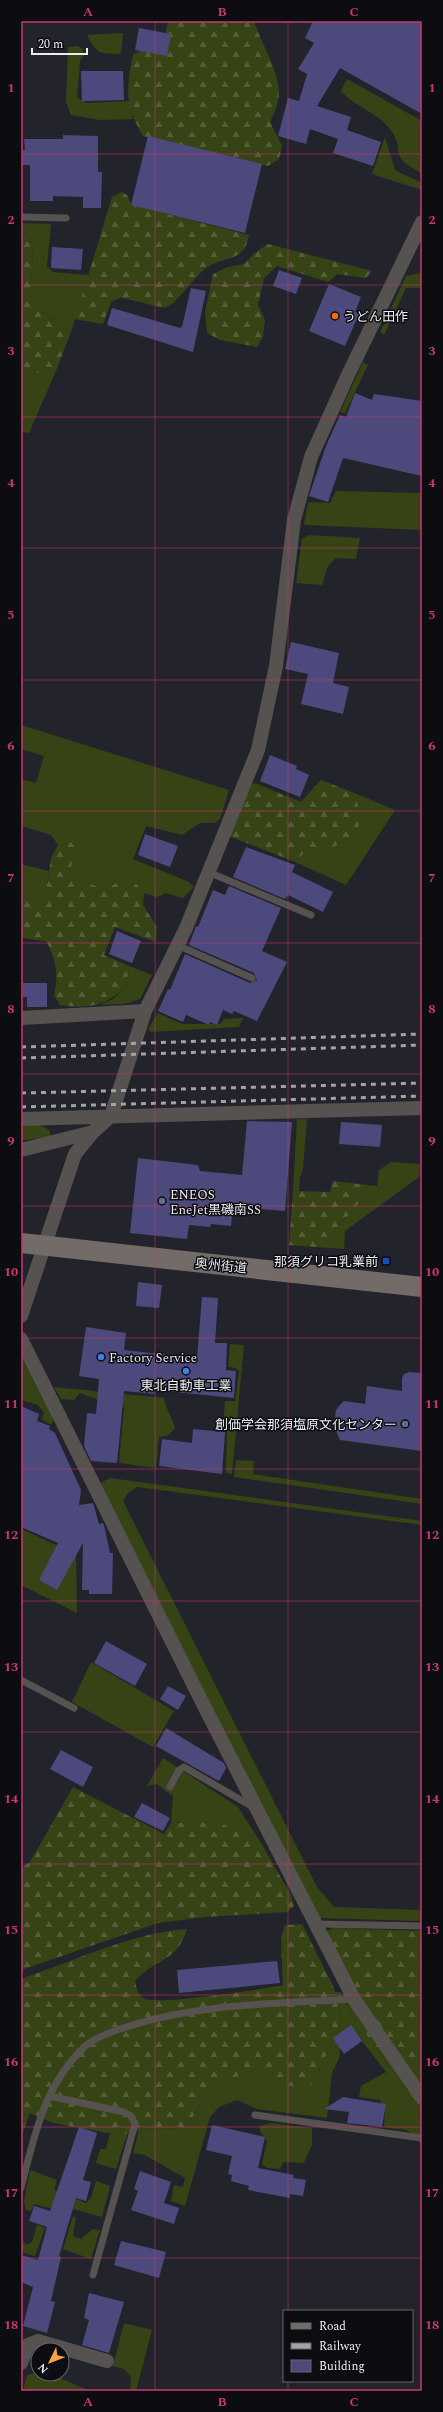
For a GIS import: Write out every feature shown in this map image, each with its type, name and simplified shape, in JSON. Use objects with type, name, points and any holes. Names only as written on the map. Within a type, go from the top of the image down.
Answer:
[{"type":"main road","name":"奥州街道","points":[[21,1243],[422,1287]]},
{"type":"street","points":[[21,1316],[46,1245],[75,1154],[93,1132],[111,1116],[145,1011],[177,945],[258,750],[276,666],[294,520],[311,457],[348,375],[422,222]]},
{"type":"street","points":[[21,1018],[145,1011]]},
{"type":"street","points":[[21,1119],[422,1108]]},
{"type":"street","points":[[21,1150],[93,1132]]},
{"type":"street","points":[[21,1339],[354,1999],[422,2098]]},
{"type":"street","points":[[21,2363],[28,2345],[38,2341],[107,2361]]},
{"type":"lane","points":[[21,217],[66,218]]},
{"type":"lane","points":[[208,872],[311,915]]},
{"type":"lane","points":[[177,945],[252,978]]},
{"type":"lane","points":[[21,1680],[74,1708]]},
{"type":"lane","points":[[170,1787],[180,1770],[184,1767],[257,1809]]},
{"type":"lane","points":[[315,1924],[422,1926]]},
{"type":"lane","points":[[21,2188],[39,2116],[49,2096],[86,2046],[104,2035],[133,2024],[194,2010],[354,1999]]},
{"type":"lane","points":[[49,2096],[124,2112],[131,2116],[135,2124],[93,2275]]},
{"type":"lane","points":[[255,2116],[422,2138]]},
{"type":"green space","points":[[168,21],[254,21],[278,82],[279,92],[277,104],[270,122],[282,146],[279,159],[268,166],[143,136],[130,106],[128,87],[133,55],[165,37]]},
{"type":"green space","points":[[123,33],[121,54],[108,54],[100,52],[93,46],[87,35]]},
{"type":"green space","points":[[77,46],[82,48],[84,55],[80,61],[77,98],[87,103],[130,101],[133,119],[100,120],[71,115],[66,102],[68,47]]},
{"type":"green space","points":[[347,79],[422,121],[422,173],[404,162],[399,153],[395,137],[385,123],[347,97],[341,91]]},
{"type":"green space","points":[[385,137],[395,170],[422,183],[422,190],[372,174]]},
{"type":"green space","points":[[122,192],[127,195],[132,205],[249,235],[246,244],[243,251],[238,255],[220,261],[206,268],[171,305],[167,307],[119,298],[111,302],[103,324],[75,319],[112,197]]},
{"type":"green space","points":[[21,223],[51,224],[47,266],[53,272],[89,275],[72,329],[43,313],[36,305],[31,287],[33,250],[28,233],[21,232]]},
{"type":"green space","points":[[21,232],[28,233],[33,250],[31,287],[36,305],[43,313],[72,329],[56,371],[46,373],[21,373]]},
{"type":"green space","points":[[268,244],[372,271],[366,278],[337,274],[328,282],[277,266],[264,278],[258,305],[265,320],[263,336],[257,347],[220,340],[207,333],[205,312],[213,274],[228,267],[244,264],[256,252]]},
{"type":"green space","points":[[420,273],[422,274],[422,288],[406,288],[384,335],[380,332],[406,276]]},
{"type":"green space","points":[[363,362],[368,365],[345,413],[340,412]]},
{"type":"green space","points":[[56,371],[29,433],[21,432],[21,373],[46,373]]},
{"type":"green space","points":[[336,491],[422,493],[422,530],[304,525],[308,502],[330,503]]},
{"type":"green space","points":[[310,535],[360,538],[356,559],[336,558],[328,566],[322,585],[296,583],[302,539]]},
{"type":"green space","points":[[21,725],[229,790],[220,819],[215,823],[200,823],[182,835],[146,826],[133,859],[189,882],[194,887],[183,898],[166,893],[157,897],[144,893],[137,884],[114,883],[105,889],[73,878],[70,870],[70,842],[58,845],[51,835],[21,826],[21,779],[36,783],[44,756],[21,749]]},
{"type":"green space","points":[[321,780],[357,794],[359,824],[353,841],[325,849],[307,850],[295,862],[229,836],[250,785],[255,783],[301,802]]},
{"type":"green space","points":[[357,794],[395,810],[346,885],[295,862],[307,850],[325,849],[358,808]]},
{"type":"green space","points":[[70,842],[77,847],[70,870],[73,878],[105,889],[120,882],[137,884],[144,893],[143,905],[157,927],[156,942],[115,927],[104,955],[129,966],[126,987],[104,1002],[96,1005],[80,1007],[60,1005],[54,995],[56,988],[56,967],[46,941],[21,938],[21,896],[37,900],[46,892],[51,858],[58,845]]},
{"type":"green space","points":[[21,864],[49,871],[46,892],[37,900],[21,896]]},
{"type":"green space","points":[[129,966],[152,975],[140,999],[124,1004],[100,1005],[113,999],[126,987]]},
{"type":"green space","points":[[158,1013],[182,1024],[220,1024],[224,1019],[243,1018],[239,1027],[151,1032],[148,1029]]},
{"type":"green space","points":[[297,1119],[307,1119],[303,1168],[300,1177],[299,1191],[293,1191]]},
{"type":"green space","points":[[37,1123],[49,1130],[51,1136],[21,1141],[21,1124]]},
{"type":"green space","points":[[391,1162],[420,1164],[419,1177],[345,1231],[344,1249],[330,1248],[335,1231],[367,1193],[368,1185],[377,1186],[379,1170]]},
{"type":"green space","points":[[333,1181],[368,1185],[367,1193],[335,1231],[330,1248],[289,1245],[293,1191],[330,1192]]},
{"type":"green space","points":[[230,1344],[244,1345],[232,1474],[226,1473],[227,1423],[224,1417],[225,1401],[235,1401],[239,1371],[236,1368],[228,1367]]},
{"type":"green space","points":[[21,1357],[24,1358],[54,1419],[51,1425],[41,1419],[44,1413],[38,1405],[21,1400]]},
{"type":"green space","points":[[54,1387],[164,1398],[175,1429],[167,1436],[159,1437],[156,1468],[119,1463],[124,1408],[120,1403],[93,1398],[80,1393],[74,1400],[61,1399]]},
{"type":"green space","points":[[236,1460],[254,1461],[253,1474],[422,1499],[422,1504],[234,1477]]},
{"type":"green space","points":[[110,1478],[422,1521],[422,1525],[137,1487],[128,1493],[123,1501],[317,1887],[334,1907],[422,1910],[422,1921],[318,1918],[99,1484]]},
{"type":"green space","points":[[21,1529],[76,1554],[77,1613],[21,1585]]},
{"type":"green space","points":[[91,1662],[174,1711],[153,1747],[72,1702]]},
{"type":"green space","points":[[163,1758],[238,1807],[258,1838],[217,1822],[171,1823],[173,1796],[157,1784],[147,1786]]},
{"type":"green space","points":[[73,1787],[164,1834],[171,1823],[217,1822],[258,1838],[291,1895],[294,1906],[287,1912],[205,1917],[158,1923],[21,1970],[21,1868],[30,1862]]},
{"type":"green space","points":[[302,1924],[334,1988],[342,2022],[311,2086],[288,2086],[254,2070],[209,2088],[186,2129],[148,2128],[120,2135],[53,2123],[30,2113],[21,2137],[21,1979],[124,1942],[145,1936],[187,1929],[183,1940],[172,1954],[150,1968],[135,1981],[139,1994],[145,1999],[170,2000],[190,1998],[235,1993],[283,1985],[281,1939],[285,1925]]},
{"type":"green space","points":[[333,1928],[422,1931],[422,2110],[352,2015],[318,1935]]},
{"type":"green space","points":[[335,1992],[341,1992],[352,2015],[422,2110],[422,2146],[413,2134],[406,2130],[384,2127],[385,2110],[382,2108],[380,2100],[359,2097],[361,2086],[386,2072],[358,2036],[341,2045],[339,2058],[332,2073],[327,2118],[257,2109],[237,2100],[219,2107],[210,2117],[185,2206],[171,2201],[174,2185],[183,2187],[185,2178],[145,2155],[133,2153],[139,2130],[149,2128],[186,2129],[209,2088],[254,2070],[288,2086],[311,2086],[342,2022]]},
{"type":"green space","points":[[270,2123],[312,2128],[312,2145],[304,2163],[283,2162],[280,2169],[267,2168],[262,2164],[267,2141],[260,2131],[260,2126]]},
{"type":"green space","points":[[128,2132],[116,2169],[96,2163],[100,2149],[106,2149],[110,2133],[120,2135]]},
{"type":"green space","points":[[30,2170],[57,2180],[54,2190],[86,2203],[91,2198],[96,2181],[110,2186],[102,2217],[70,2208],[69,2213],[34,2204],[31,2211],[26,2210],[24,2201]]},
{"type":"green space","points":[[73,2216],[76,2218],[73,2236],[81,2239],[93,2229],[100,2230],[91,2259],[63,2249]]},
{"type":"green space","points":[[37,2225],[45,2228],[35,2256],[21,2252],[21,2238],[26,2245],[32,2242]]},
{"type":"green space","points":[[124,2323],[152,2330],[136,2391],[130,2391],[131,2377],[124,2369],[113,2366]]},
{"type":"green space","points":[[30,2374],[30,2382],[69,2382],[90,2391],[23,2391],[27,2375]]},
{"type":"building","points":[[313,21],[422,21],[422,114],[340,68],[317,106],[351,117],[347,130],[381,142],[373,166],[333,153],[338,139],[310,129],[306,144],[278,136],[288,98],[299,101],[307,74],[298,69],[314,43],[305,38]]},
{"type":"building","points":[[139,28],[171,34],[167,56],[135,50]]},
{"type":"building","points":[[81,71],[123,71],[124,100],[82,101]]},
{"type":"building","points":[[63,135],[98,136],[98,172],[102,172],[101,208],[83,208],[83,197],[53,196],[53,201],[30,201],[30,165],[21,165],[21,150],[25,150],[24,139],[63,139]]},
{"type":"building","points":[[148,136],[262,164],[245,233],[131,205]]},
{"type":"building","points":[[52,247],[83,249],[81,270],[51,268]]},
{"type":"building","points":[[279,270],[302,278],[296,294],[273,286]]},
{"type":"building","points":[[329,284],[361,297],[355,312],[359,314],[345,346],[309,331]]},
{"type":"building","points":[[191,288],[206,291],[193,352],[107,325],[112,308],[180,328],[182,327]]},
{"type":"building","points":[[355,393],[372,400],[374,394],[422,401],[422,476],[343,458],[328,502],[309,496],[326,446],[340,415],[346,417]]},
{"type":"building","points":[[291,642],[339,653],[333,683],[349,687],[343,714],[301,704],[308,674],[285,669]]},
{"type":"building","points":[[270,755],[297,766],[296,769],[309,775],[300,797],[260,781]]},
{"type":"building","points":[[145,834],[178,846],[170,867],[138,855]]},
{"type":"building","points":[[246,847],[295,865],[292,872],[333,892],[323,912],[288,895],[285,899],[233,877]]},
{"type":"building","points":[[229,886],[281,908],[262,951],[287,962],[257,1021],[234,1011],[232,1014],[223,1010],[217,1025],[210,1022],[209,1025],[186,1015],[183,1022],[158,1011],[168,989],[170,990],[185,954],[250,983],[257,980],[254,973],[189,945],[213,890],[225,895]]},
{"type":"building","points":[[117,931],[141,941],[132,963],[109,954]]},
{"type":"building","points":[[23,983],[47,983],[47,1007],[27,1007],[27,997],[23,997]]},
{"type":"building","points":[[247,1121],[292,1122],[285,1211],[233,1207],[231,1226],[211,1224],[210,1227],[189,1225],[187,1239],[130,1233],[138,1158],[198,1165],[200,1171],[242,1175]]},
{"type":"building","points":[[341,1122],[382,1125],[380,1147],[339,1144]]},
{"type":"building","points":[[138,1282],[162,1285],[159,1308],[136,1306]]},
{"type":"building","points":[[202,1297],[218,1298],[215,1343],[227,1343],[226,1370],[236,1371],[234,1398],[155,1390],[154,1394],[124,1391],[117,1463],[91,1461],[84,1446],[87,1413],[96,1414],[99,1379],[79,1376],[86,1327],[126,1333],[124,1350],[197,1358]]},
{"type":"building","points":[[409,1372],[422,1373],[422,1451],[340,1440],[334,1426],[336,1410],[344,1401],[365,1404],[367,1386],[402,1391],[402,1378],[404,1374]]},
{"type":"building","points":[[21,1406],[39,1414],[37,1421],[50,1426],[49,1429],[55,1433],[81,1490],[79,1505],[93,1503],[99,1524],[103,1523],[104,1525],[110,1553],[113,1553],[112,1594],[89,1594],[89,1590],[82,1590],[83,1543],[57,1590],[39,1580],[58,1543],[21,1527]]},
{"type":"building","points":[[193,1429],[225,1432],[222,1474],[159,1466],[162,1439],[192,1443]]},
{"type":"building","points":[[106,1641],[147,1664],[135,1686],[94,1663]]},
{"type":"building","points":[[168,1686],[186,1696],[178,1710],[160,1699]]},
{"type":"building","points":[[166,1728],[224,1763],[226,1768],[219,1781],[156,1746]]},
{"type":"building","points":[[61,1750],[93,1767],[83,1787],[50,1769]]},
{"type":"building","points":[[142,1803],[170,1818],[163,1831],[134,1817]]},
{"type":"building","points":[[277,1961],[280,1983],[179,1993],[177,1970]]},
{"type":"building","points":[[351,2025],[362,2041],[344,2054],[333,2038]]},
{"type":"building","points":[[343,2097],[386,2104],[382,2127],[347,2123],[349,2112],[324,2109]]},
{"type":"building","points":[[212,2125],[265,2137],[258,2168],[294,2175],[293,2178],[306,2180],[303,2196],[290,2194],[290,2198],[248,2190],[249,2186],[231,2181],[232,2175],[228,2174],[232,2156],[206,2150]]},
{"type":"building","points":[[79,2127],[97,2133],[83,2180],[91,2182],[86,2201],[76,2198],[59,2256],[61,2257],[51,2301],[55,2302],[47,2333],[23,2326],[33,2287],[21,2282],[21,2255],[38,2260],[47,2227],[29,2221],[34,2206],[50,2211]]},
{"type":"building","points":[[140,2171],[171,2182],[164,2203],[179,2208],[174,2224],[131,2210],[138,2191],[134,2189]]},
{"type":"building","points":[[121,2241],[166,2252],[159,2278],[114,2265]]},
{"type":"building","points":[[89,2293],[124,2302],[109,2353],[82,2345],[89,2320],[84,2318]]},
{"type":"railway","points":[[21,1047],[422,1034]]},
{"type":"railway","points":[[21,1058],[422,1045]]},
{"type":"railway","points":[[21,1093],[422,1083]]},
{"type":"railway","points":[[21,1107],[422,1096]]},
{"type":"place","name":"うどん田作","points":[[335,316]]},
{"type":"place","name":"ENEOS EneJet黒磯南SS","points":[[162,1201]]},
{"type":"place","name":"那須グリコ乳業前","points":[[386,1261]]},
{"type":"place","name":"Factory Service","points":[[101,1357]]},
{"type":"place","name":"東北自動車工業","points":[[186,1371]]},
{"type":"place","name":"創価学会那須塩原文化センター","points":[[405,1424]]}]
